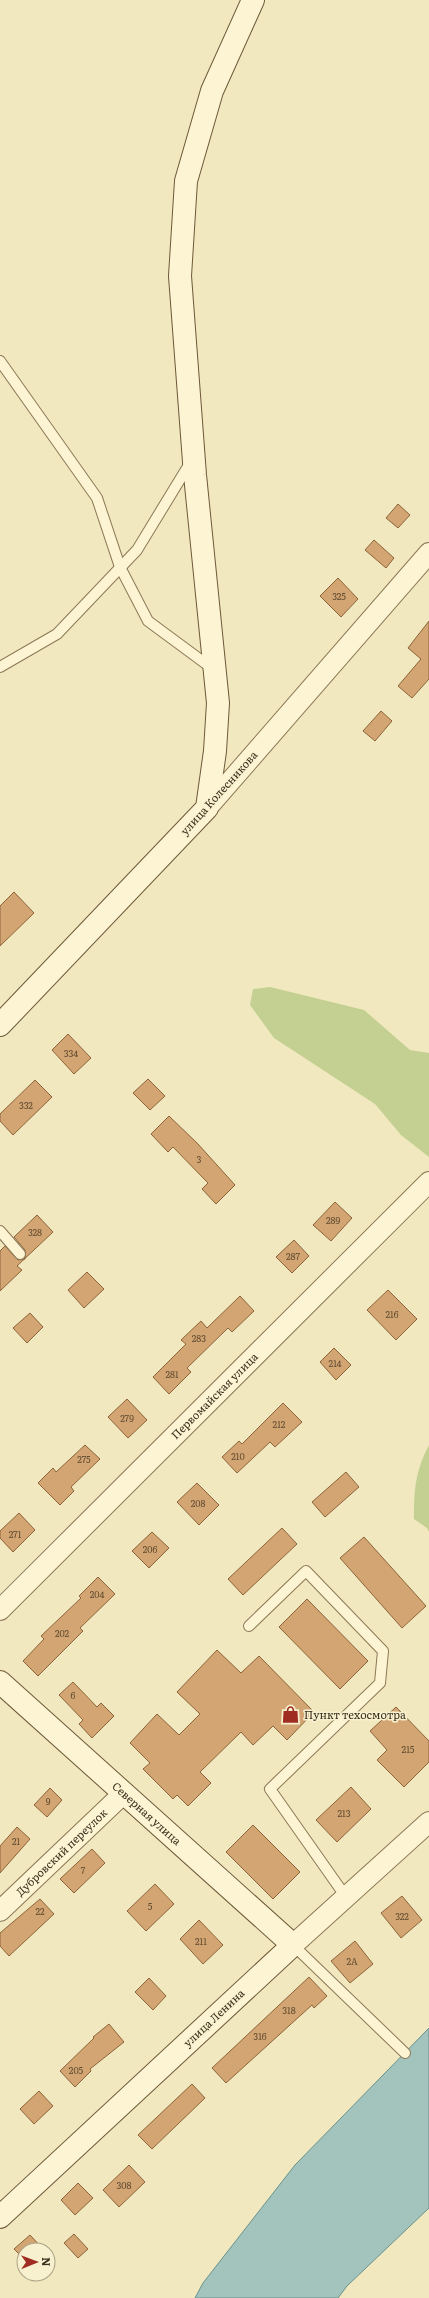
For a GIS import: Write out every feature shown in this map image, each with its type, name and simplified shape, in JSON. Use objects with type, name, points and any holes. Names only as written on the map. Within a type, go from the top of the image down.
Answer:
[{"type":"street","points":[[207,808],[215,750],[218,703],[194,458],[180,276],[186,181],[212,91],[253,0]]},
{"type":"street","name":"улица Колесникова","points":[[0,1025],[207,808],[429,554]]},
{"type":"street","name":"Первомайская улица","points":[[0,1610],[429,1182]]},
{"type":"street","name":"Северная улица","points":[[0,1682],[293,1945]]},
{"type":"street","name":"Дубровский переулок","points":[[0,1911],[124,1793]]},
{"type":"street","name":"улица Ленина","points":[[0,2217],[293,1945],[429,1822]]},
{"type":"lane","points":[[0,361],[97,498],[120,567],[148,621],[214,670]]},
{"type":"lane","points":[[0,667],[57,634],[137,550],[194,458]]},
{"type":"lane","points":[[0,1231],[20,1254]]},
{"type":"lane","points":[[248,1626],[306,1571],[383,1651],[380,1683],[270,1790],[346,1897]]},
{"type":"lane","points":[[293,1945],[405,2053]]},
{"type":"green space","points":[[270,987],[364,1010],[410,1050],[429,1053],[429,1157],[401,1135],[375,1104],[274,1038],[250,1005],[253,989]]},
{"type":"green space","points":[[429,1445],[429,1532],[427,1528],[414,1519],[414,1499],[418,1473]]},
{"type":"water","points":[[429,2028],[429,2208],[347,2286],[338,2298],[195,2298],[203,2283],[295,2165]]},
{"type":"building","points":[[398,504],[410,515],[398,528],[386,518]]},
{"type":"building","points":[[374,540],[394,558],[386,568],[365,550]]},
{"type":"building","points":[[338,578],[358,599],[341,617],[320,596]]},
{"type":"building","points":[[429,621],[429,679],[412,698],[398,686],[421,659],[408,648]]},
{"type":"building","points":[[381,711],[392,721],[375,741],[363,731]]},
{"type":"building","points":[[14,892],[34,913],[0,946],[0,906]]},
{"type":"building","points":[[68,1034],[91,1058],[74,1074],[52,1050]]},
{"type":"building","points":[[148,1079],[165,1096],[150,1110],[133,1093]]},
{"type":"building","points":[[35,1080],[52,1097],[13,1135],[0,1121],[0,1114]]},
{"type":"building","points":[[169,1116],[198,1144],[235,1185],[216,1204],[202,1189],[208,1183],[173,1147],[168,1152],[151,1134]]},
{"type":"building","points":[[335,1202],[352,1218],[331,1241],[313,1225]]},
{"type":"building","points":[[37,1215],[53,1232],[25,1258],[25,1250],[14,1237]]},
{"type":"building","points":[[294,1240],[309,1256],[292,1273],[276,1257]]},
{"type":"building","points":[[5,1246],[18,1260],[24,1259],[17,1266],[22,1270],[0,1291],[0,1251]]},
{"type":"building","points":[[87,1272],[104,1289],[84,1308],[68,1290]]},
{"type":"building","points":[[388,1290],[417,1319],[396,1340],[367,1310]]},
{"type":"building","points":[[240,1296],[254,1311],[232,1332],[228,1328],[187,1368],[191,1372],[169,1394],[153,1377],[186,1344],[181,1340],[201,1321],[207,1328]]},
{"type":"building","points":[[30,1313],[43,1327],[27,1343],[13,1328]]},
{"type":"building","points":[[334,1348],[351,1365],[336,1380],[320,1362]]},
{"type":"building","points":[[127,1399],[147,1420],[128,1438],[108,1417]]},
{"type":"building","points":[[283,1403],[302,1422],[275,1447],[270,1442],[237,1473],[222,1457],[239,1441],[242,1444]]},
{"type":"building","points":[[85,1445],[100,1459],[71,1487],[74,1491],[60,1505],[38,1483],[53,1468],[56,1472]]},
{"type":"building","points":[[346,1472],[359,1487],[325,1517],[312,1502]]},
{"type":"building","points":[[197,1483],[219,1505],[199,1525],[177,1502]]},
{"type":"building","points":[[19,1513],[35,1530],[13,1552],[0,1538],[0,1531]]},
{"type":"building","points":[[282,1528],[297,1544],[243,1595],[228,1579]]},
{"type":"building","points":[[152,1532],[169,1548],[149,1568],[132,1551]]},
{"type":"building","points":[[364,1537],[426,1606],[402,1628],[340,1558]]},
{"type":"building","points":[[98,1577],[115,1594],[80,1628],[83,1631],[38,1676],[23,1661],[44,1639],[41,1636],[81,1598],[79,1596]]},
{"type":"building","points":[[307,1599],[368,1661],[340,1689],[279,1627]]},
{"type":"building","points":[[217,1650],[241,1673],[259,1656],[314,1712],[287,1740],[273,1726],[253,1745],[241,1732],[200,1772],[211,1783],[188,1806],[177,1795],[173,1799],[143,1769],[150,1763],[130,1743],[157,1714],[179,1735],[200,1714],[177,1692]]},
{"type":"building","points":[[73,1682],[97,1707],[101,1703],[114,1716],[92,1738],[79,1724],[83,1720],[59,1695]]},
{"type":"building","points":[[396,1707],[429,1741],[429,1762],[404,1787],[377,1760],[387,1750],[370,1731]]},
{"type":"building","points":[[351,1787],[371,1809],[337,1842],[316,1820]]},
{"type":"building","points":[[50,1788],[62,1800],[47,1817],[34,1805]]},
{"type":"building","points":[[253,1825],[300,1872],[273,1899],[226,1852]]},
{"type":"building","points":[[17,1827],[30,1839],[0,1873],[0,1846]]},
{"type":"building","points":[[92,1849],[105,1863],[74,1893],[60,1879]]},
{"type":"building","points":[[155,1884],[174,1904],[146,1931],[127,1911]]},
{"type":"building","points":[[402,1896],[422,1920],[401,1938],[381,1913]]},
{"type":"building","points":[[40,1899],[54,1914],[9,1956],[0,1946],[0,1933]]},
{"type":"building","points":[[199,1920],[223,1945],[203,1964],[180,1939]]},
{"type":"building","points":[[355,1941],[373,1964],[350,1983],[331,1961]]},
{"type":"building","points":[[309,1977],[327,1996],[314,2008],[312,2005],[226,2083],[212,2068]]},
{"type":"building","points":[[149,1978],[166,1996],[153,2010],[135,1992]]},
{"type":"building","points":[[109,2024],[124,2042],[90,2069],[91,2071],[75,2087],[60,2071],[94,2038],[93,2037]]},
{"type":"building","points":[[192,2084],[205,2098],[152,2149],[138,2135]]},
{"type":"building","points":[[39,2091],[53,2106],[34,2124],[20,2109]]},
{"type":"building","points":[[129,2165],[145,2182],[119,2207],[103,2190]]},
{"type":"building","points":[[78,2183],[93,2198],[75,2215],[61,2200]]},
{"type":"building","points":[[74,2234],[88,2249],[78,2258],[64,2243]]},
{"type":"building","points":[[30,2235],[37,2242],[22,2242]]},
{"type":"place","name":"Пункт техосмотра","points":[[291,1715]]}]
